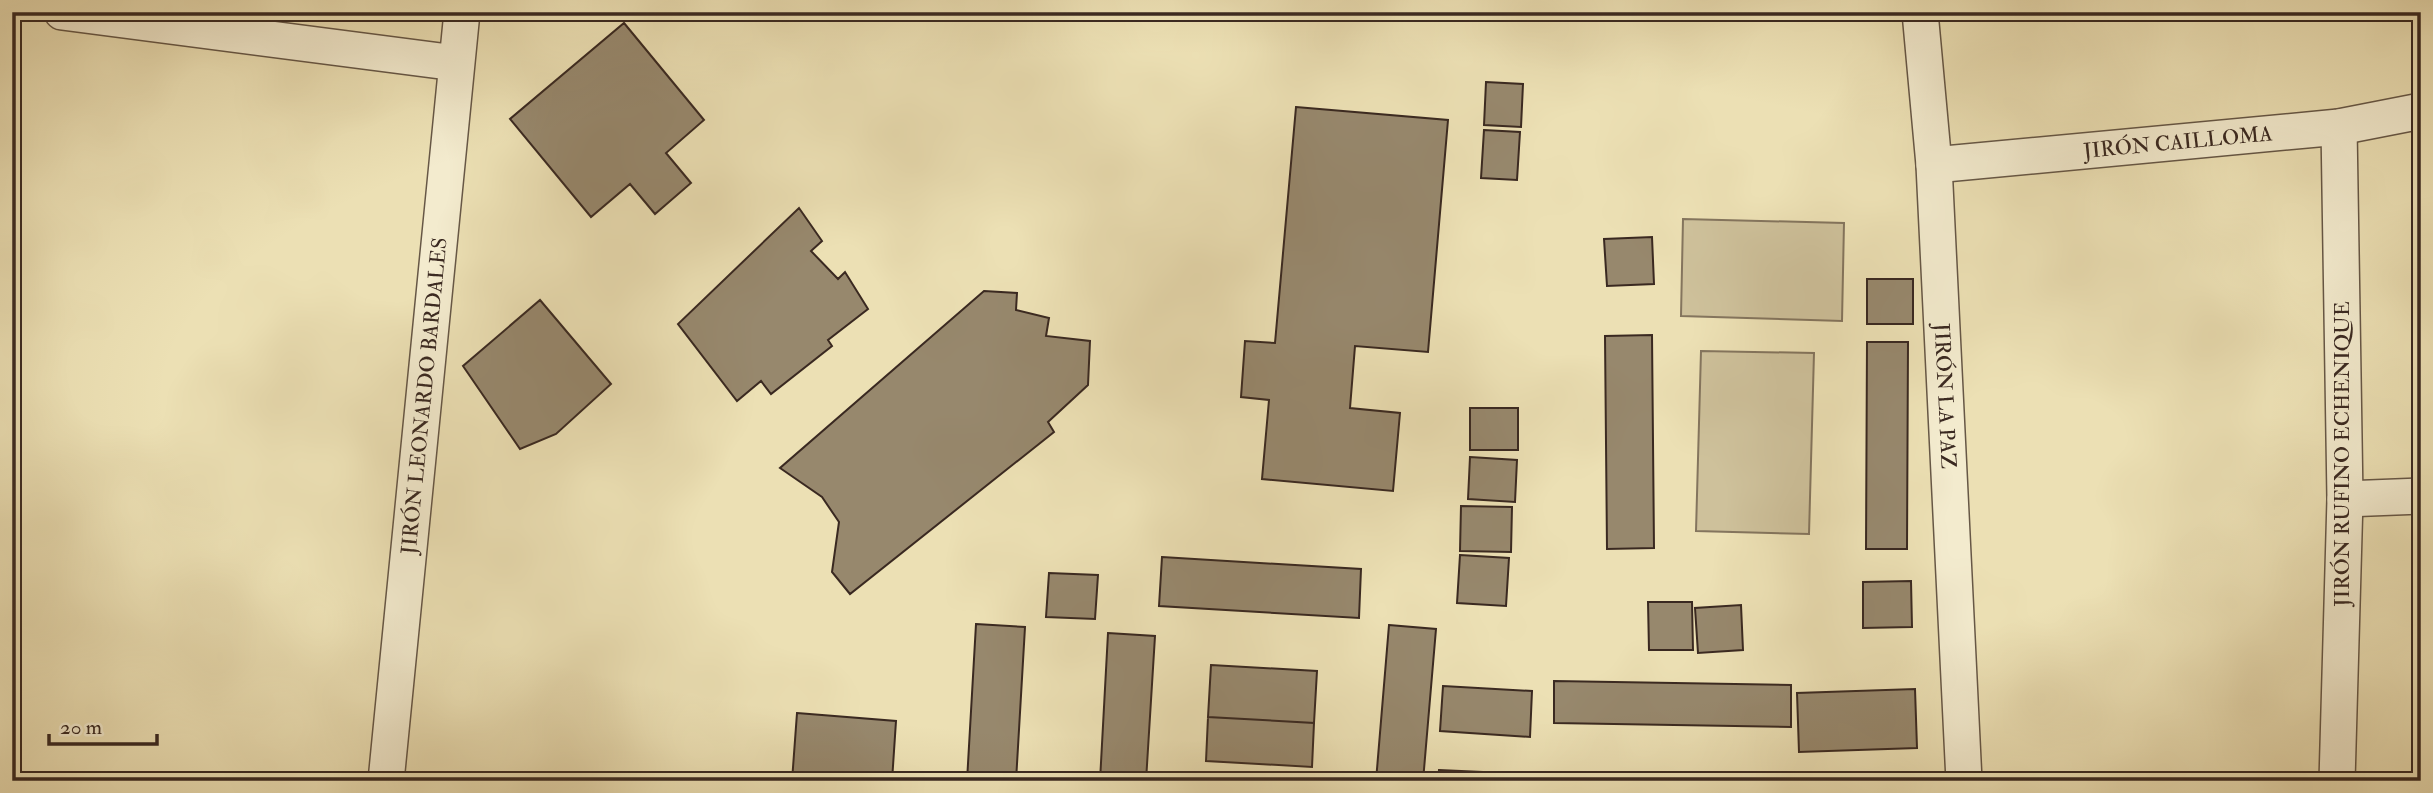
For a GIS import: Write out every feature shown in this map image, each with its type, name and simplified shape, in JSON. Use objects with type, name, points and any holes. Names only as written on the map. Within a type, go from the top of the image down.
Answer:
[{"type":"street","points":[[62,12],[456,62]]},
{"type":"street","name":"JIRÓN LEONARDO BARDALES","points":[[387,781],[462,12]]},
{"type":"street","name":"JIRÓN LA PAZ","points":[[1920,12],[1934,164],[1964,781]]},
{"type":"street","name":"JIRÓN CAILLOMA","points":[[1934,164],[2339,127],[2421,111]]},
{"type":"street","name":"JIRÓN RUFINO ECHENIQUE","points":[[2337,781],[2345,499],[2339,127]]},
{"type":"street","points":[[2345,499],[2421,496]]},
{"type":"shaded area","points":[[1683,219],[1844,223],[1842,321],[1681,316]]},
{"type":"shaded area","points":[[1701,351],[1814,353],[1809,534],[1696,531]]},
{"type":"building","points":[[624,23],[704,120],[666,153],[691,183],[655,214],[630,184],[591,217],[510,119]]},
{"type":"building","points":[[1486,82],[1523,84],[1521,127],[1484,125]]},
{"type":"building","points":[[1296,107],[1448,120],[1428,352],[1355,346],[1350,408],[1400,413],[1393,491],[1262,479],[1269,400],[1241,397],[1245,341],[1275,343]]},
{"type":"building","points":[[1484,130],[1520,132],[1517,180],[1481,178]]},
{"type":"building","points":[[799,208],[822,241],[811,251],[838,279],[845,272],[868,309],[828,340],[832,346],[771,394],[761,381],[737,401],[678,324]]},
{"type":"building","points":[[1652,237],[1654,284],[1607,286],[1604,239]]},
{"type":"building","points":[[1867,279],[1913,279],[1913,324],[1867,324]]},
{"type":"building","points":[[984,291],[1017,293],[1016,310],[1049,318],[1046,336],[1090,341],[1088,385],[1048,422],[1054,432],[850,594],[832,572],[839,522],[822,497],[780,468]]},
{"type":"building","points":[[540,300],[611,384],[556,434],[520,449],[463,366]]},
{"type":"building","points":[[1652,335],[1654,548],[1607,549],[1605,336]]},
{"type":"building","points":[[1867,342],[1908,342],[1907,549],[1866,549]]},
{"type":"building","points":[[1470,408],[1518,408],[1518,450],[1470,450]]},
{"type":"building","points":[[1470,457],[1517,460],[1515,502],[1468,499]]},
{"type":"building","points":[[1461,506],[1512,507],[1511,552],[1460,551]]},
{"type":"building","points":[[1460,555],[1509,558],[1506,606],[1457,603]]},
{"type":"building","points":[[1162,557],[1361,569],[1359,618],[1159,606]]},
{"type":"building","points":[[1049,573],[1098,575],[1095,619],[1046,617]]},
{"type":"building","points":[[1911,581],[1912,627],[1863,628],[1863,582]]},
{"type":"building","points":[[1648,602],[1692,602],[1693,650],[1649,650]]},
{"type":"building","points":[[1741,605],[1743,650],[1698,653],[1695,608]]},
{"type":"building","points":[[976,624],[1025,627],[1016,781],[967,781]]},
{"type":"building","points":[[1389,625],[1436,629],[1423,781],[1376,781]]},
{"type":"building","points":[[1108,633],[1155,636],[1146,781],[1100,781]]},
{"type":"building","points":[[1211,665],[1317,671],[1314,723],[1208,717]]},
{"type":"building","points":[[1554,681],[1791,685],[1791,727],[1554,723]]},
{"type":"building","points":[[1443,686],[1532,691],[1530,737],[1440,731]]},
{"type":"building","points":[[1915,689],[1917,748],[1799,752],[1797,693]]},
{"type":"building","points":[[797,713],[896,721],[892,781],[792,781]]},
{"type":"building","points":[[1208,717],[1314,723],[1312,767],[1206,761]]},
{"type":"building","points":[[1439,770],[1482,772],[1481,781],[1438,781]]}]
